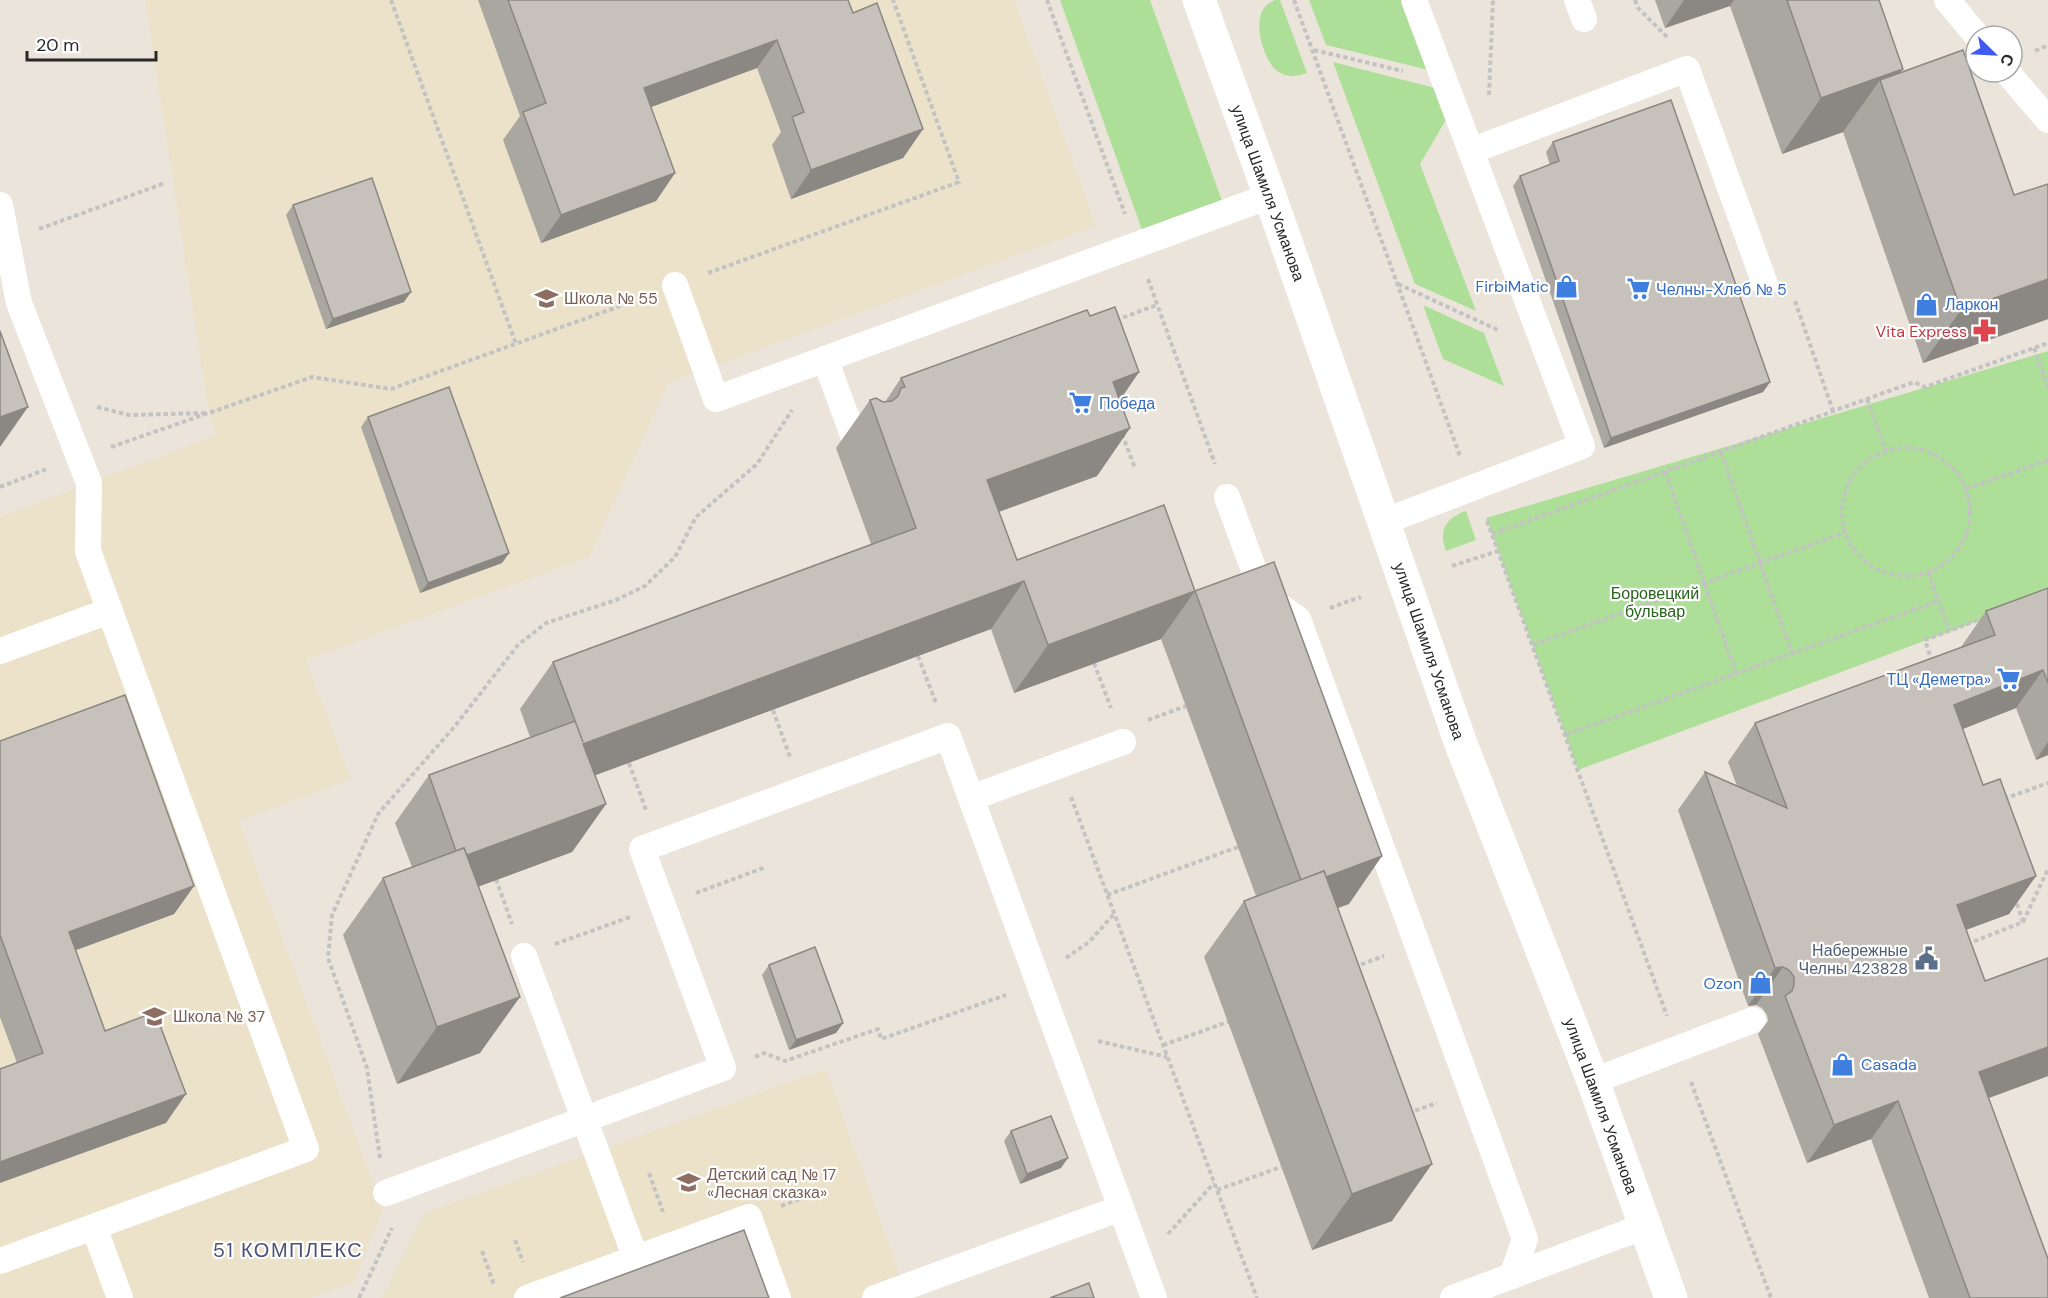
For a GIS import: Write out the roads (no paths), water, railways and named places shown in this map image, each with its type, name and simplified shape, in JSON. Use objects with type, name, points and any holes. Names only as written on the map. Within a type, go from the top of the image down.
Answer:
[{"type":"street","name":"улица Шамиля Усманова","points":[[1205,2],[1270,196],[1461,744],[1593,1081],[1671,1298]]},
{"type":"lane","points":[[1383,522],[1582,446],[1547,352],[1479,147],[1444,81],[1414,0]]},
{"type":"lane","points":[[1947,0],[1967,24]]},
{"type":"lane","points":[[1479,147],[1687,69],[1765,284]]},
{"type":"lane","points":[[2017,84],[2048,120]]},
{"type":"lane","points":[[675,285],[716,399],[1270,196]]},
{"type":"lane","points":[[0,205],[7,240],[9,307],[51,387],[89,483],[88,551],[306,1149],[0,1261]]},
{"type":"lane","points":[[825,359],[853,435]]},
{"type":"lane","points":[[1227,497],[1263,595],[1298,619],[1471,1090],[1525,1239],[1512,1276]]},
{"type":"lane","points":[[0,651],[110,611]]},
{"type":"lane","points":[[386,1192],[723,1068],[642,849],[948,736],[1154,1298]]},
{"type":"lane","points":[[971,798],[1123,742]]},
{"type":"lane","points":[[524,956],[636,1259]]},
{"type":"lane","points":[[1593,1081],[1753,1020]]},
{"type":"lane","points":[[875,1298],[1121,1208]]},
{"type":"lane","points":[[528,1298],[749,1217],[778,1298]]},
{"type":"lane","points":[[94,1227],[120,1298]]},
{"type":"lane","points":[[1453,1298],[1645,1227]]},
{"type":"place","name":"FirbiMatic","points":[[1567,286]]},
{"type":"place","name":"Челны-Хлеб № 5","points":[[1638,289]]},
{"type":"place","name":"Школа № 55","points":[[546,298]]},
{"type":"place","name":"Ларкон","points":[[1927,304]]},
{"type":"place","name":"Vita Express","points":[[1985,331]]},
{"type":"place","name":"Победа","points":[[1081,403]]},
{"type":"place","name":"ТЦ «Деметра»","points":[[2009,679]]},
{"type":"place","name":"Набережные Челны 423828","points":[[1926,959]]},
{"type":"place","name":"Ozon","points":[[1760,983]]},
{"type":"place","name":"Школа № 37","points":[[155,1016]]},
{"type":"place","name":"Casada","points":[[1843,1064]]},
{"type":"place","name":"Детский сад № 17 «Лесная сказка»","points":[[689,1183]]},
{"type":"district","name":"51 КОМПЛЕКС","points":[[288,1250]]},
{"type":"park label","name":"Боровецкий бульвар","points":[[1655,602]]}]
